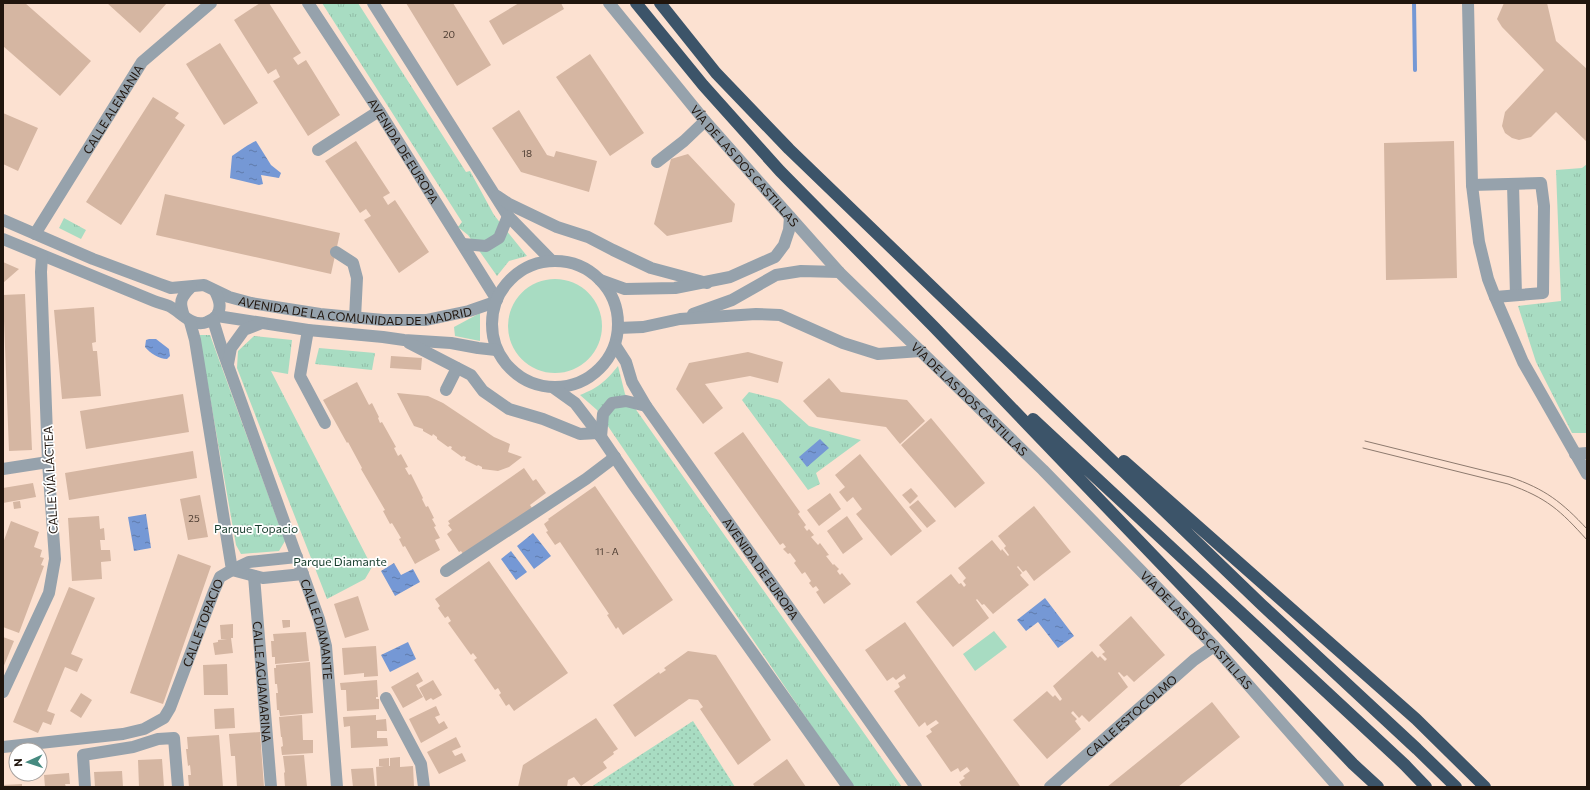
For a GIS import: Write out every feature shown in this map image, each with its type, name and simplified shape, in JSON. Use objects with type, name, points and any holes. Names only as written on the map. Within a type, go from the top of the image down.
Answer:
[{"type":"highway","points":[[636,3],[703,85],[780,171],[935,328],[1353,764],[1378,787]]},
{"type":"highway","points":[[660,3],[716,73],[789,149],[1262,605],[1412,743],[1456,787]]},
{"type":"highway","points":[[935,328],[1388,749],[1426,787]]},
{"type":"highway","points":[[989,342],[1416,719],[1485,787]]},
{"type":"street","name":"CALLE ALEMANIA","points":[[35,234],[142,62],[211,3]]},
{"type":"street","name":"AVENIDA DE EUROPA","points":[[308,3],[379,111],[463,244],[496,301]]},
{"type":"street","points":[[373,3],[508,216],[552,261]]},
{"type":"street","name":"VÍA DE LAS DOS CASTILLAS","points":[[609,3],[705,121],[839,272],[1043,470],[1214,646],[1338,787]]},
{"type":"street","points":[[1468,3],[1472,185],[1479,242],[1495,297],[1523,362],[1587,474]]},
{"type":"street","points":[[318,150],[379,111]]},
{"type":"street","points":[[656,162],[684,141],[705,121]]},
{"type":"street","points":[[1472,185],[1541,183],[1544,206],[1543,293],[1495,297]]},
{"type":"street","points":[[1513,184],[1516,295]]},
{"type":"street","points":[[494,194],[509,204],[557,227],[588,237],[651,268],[707,282]]},
{"type":"street","points":[[463,244],[486,246],[499,238],[508,216]]},
{"type":"street","points":[[600,280],[625,289],[675,288],[730,277],[775,258],[784,246],[789,230],[790,217]]},
{"type":"street","points":[[3,220],[93,259],[171,288],[204,285],[215,291],[219,299],[220,308],[215,318],[202,324],[187,319],[168,306],[3,239]]},
{"type":"street","points":[[336,252],[353,263],[357,278],[355,318]]},
{"type":"street","name":"CALLE VÍA LÁCTEA","points":[[3,692],[49,593],[55,559],[48,462],[41,272],[42,256]]},
{"type":"street","points":[[552,261],[569,263],[586,269],[600,280],[610,294],[616,310],[618,328],[615,345],[606,362],[592,376],[574,385],[554,388],[531,384],[510,370],[496,350],[491,326],[496,301],[512,278],[530,266],[552,261]]},
{"type":"street","points":[[618,328],[643,327],[680,319],[732,300],[776,275],[801,271],[839,272]]},
{"type":"street","points":[[187,319],[180,306],[183,295],[191,287]]},
{"type":"street","name":"AVENIDA DE LA COMUNIDAD DE MADRID","points":[[215,291],[229,297],[251,303],[355,318],[426,320],[469,311],[496,301]]},
{"type":"street","points":[[680,319],[756,314],[780,315],[843,343],[878,354],[921,351]]},
{"type":"street","name":"AVENIDA DE LA COMUNIDAD DE MADRID","points":[[215,318],[308,330],[404,340],[451,343],[496,350]]},
{"type":"street","name":"CALLE DIAMANTE","points":[[215,318],[215,332],[319,619],[326,646],[337,787]]},
{"type":"street","name":"CALLE TOPACIO","points":[[3,747],[122,734],[144,728],[164,718],[170,708],[220,577],[232,570],[195,340],[187,319]]},
{"type":"street","points":[[228,366],[231,348],[244,330],[263,323]]},
{"type":"street","points":[[308,330],[300,376],[325,423]]},
{"type":"street","points":[[404,340],[471,375],[483,392],[509,409],[543,419],[580,434],[600,435]]},
{"type":"street","name":"AVENIDA DE EUROPA","points":[[615,345],[626,362],[632,382],[646,406],[916,787]]},
{"type":"street","points":[[446,390],[457,368]]},
{"type":"street","points":[[554,388],[575,403],[600,435],[848,787]]},
{"type":"street","points":[[600,435],[603,414],[612,402],[626,401],[646,406]]},
{"type":"street","points":[[1575,454],[1587,453]]},
{"type":"street","points":[[446,571],[586,479],[615,457]]},
{"type":"street","points":[[3,469],[48,462]]},
{"type":"street","points":[[232,570],[249,562],[297,557]]},
{"type":"street","points":[[232,570],[263,578],[303,574]]},
{"type":"street","name":"CALLE AGUAMARINA","points":[[254,576],[271,787]]},
{"type":"street","name":"CALLE ESTOCOLMO","points":[[1050,787],[1194,660],[1214,646]]},
{"type":"street","points":[[386,698],[421,764],[424,787]]},
{"type":"street","points":[[85,787],[82,755],[133,747],[158,739],[174,738],[178,787]]},
{"type":"green space","points":[[322,3],[358,3],[466,172],[470,171],[494,215],[527,256],[509,261],[497,276],[468,235],[458,227],[462,222]]},
{"type":"green space","points":[[1587,164],[1587,433],[1572,433],[1536,362],[1518,306],[1561,301],[1556,170],[1582,168]]},
{"type":"green space","points":[[64,218],[86,230],[81,239],[59,228]]},
{"type":"green space","points":[[555,279],[573,283],[588,293],[598,308],[602,326],[598,344],[588,359],[573,369],[555,373],[537,369],[522,359],[512,344],[508,326],[512,308],[522,293],[537,283]]},
{"type":"green space","points":[[480,313],[480,341],[455,336],[454,327]]},
{"type":"green space","name":"Parque Topacio","points":[[199,335],[210,335],[285,541],[279,551],[241,554],[236,545]]},
{"type":"green space","name":"Parque Diamante","points":[[254,336],[292,340],[288,374],[271,371],[372,567],[365,579],[327,599],[237,368],[238,351]]},
{"type":"green space","points":[[319,348],[375,353],[372,370],[315,364]]},
{"type":"green space","points":[[618,366],[625,394],[902,787],[853,787],[597,410],[580,395],[601,384]]},
{"type":"green space","points":[[749,392],[780,400],[809,426],[861,440],[816,473],[820,484],[808,490],[742,400]]},
{"type":"green space","points":[[994,631],[1007,647],[975,671],[963,654]]},
{"type":"green space","points":[[693,721],[735,787],[591,787]]},
{"type":"water","points":[[256,141],[271,165],[281,173],[279,178],[261,175],[263,184],[259,185],[230,178],[232,156]]},
{"type":"water","points":[[156,339],[169,349],[170,356],[167,359],[164,359],[149,351],[145,347],[146,340]]},
{"type":"water","points":[[820,439],[829,448],[807,467],[799,457]]},
{"type":"water","points":[[146,514],[151,548],[134,551],[128,517]]},
{"type":"water","points":[[533,533],[551,556],[534,569],[517,546]]},
{"type":"water","points":[[511,551],[527,572],[516,580],[501,559]]},
{"type":"water","points":[[394,563],[401,575],[413,569],[420,582],[395,596],[381,571]]},
{"type":"water","points":[[1045,598],[1074,636],[1058,648],[1038,622],[1026,631],[1017,620]]},
{"type":"water","points":[[408,642],[416,659],[390,672],[381,655]]},
{"type":"building","points":[[3,3],[25,3],[91,61],[60,96],[3,46]]},
{"type":"building","points":[[107,3],[167,3],[140,33]]},
{"type":"building","points":[[260,3],[269,3],[301,53],[293,58],[298,65],[306,60],[340,115],[308,136],[273,81],[280,77],[276,69],[268,74],[234,20]]},
{"type":"building","points":[[406,3],[453,3],[491,65],[457,86]]},
{"type":"building","points":[[519,3],[561,3],[564,9],[503,45],[489,21]]},
{"type":"building","points":[[1504,3],[1547,3],[1556,41],[1587,69],[1587,142],[1556,112],[1531,137],[1519,140],[1512,138],[1505,133],[1502,126],[1505,112],[1544,70],[1502,27],[1497,19]]},
{"type":"building","points":[[220,43],[258,103],[224,125],[186,64]]},
{"type":"building","points":[[590,54],[644,133],[610,156],[556,77]]},
{"type":"building","points":[[153,97],[179,113],[175,118],[185,125],[121,225],[86,202]]},
{"type":"building","points":[[519,110],[547,155],[554,157],[556,151],[597,161],[589,192],[521,172],[492,128]]},
{"type":"building","points":[[3,113],[38,128],[18,171],[3,164]]},
{"type":"building","points":[[356,141],[390,193],[383,197],[388,205],[395,200],[429,252],[399,273],[364,220],[371,216],[366,209],[360,213],[325,161]]},
{"type":"building","points":[[1454,141],[1457,278],[1386,280],[1384,143]]},
{"type":"building","points":[[688,154],[735,204],[732,222],[667,236],[654,224],[671,159]]},
{"type":"building","points":[[165,194],[340,233],[331,274],[156,235]]},
{"type":"building","points":[[3,262],[19,269],[3,283]]},
{"type":"building","points":[[25,294],[32,450],[9,451],[3,295]]},
{"type":"building","points":[[94,307],[96,342],[92,343],[93,351],[97,351],[101,396],[62,399],[54,310]]},
{"type":"building","points":[[748,352],[783,362],[778,383],[750,376],[705,384],[723,408],[703,424],[676,389],[689,363]]},
{"type":"building","points":[[391,356],[422,358],[421,370],[390,368]]},
{"type":"building","points":[[829,378],[841,392],[907,400],[925,421],[900,444],[886,427],[817,417],[803,401]]},
{"type":"building","points":[[357,382],[369,405],[372,403],[379,417],[380,423],[382,422],[396,447],[394,448],[398,456],[401,454],[408,467],[405,468],[409,475],[411,474],[426,507],[428,506],[434,518],[432,519],[436,526],[434,527],[440,538],[435,540],[440,550],[415,564],[405,546],[403,547],[399,539],[401,538],[392,523],[390,524],[383,511],[385,510],[323,400]]},
{"type":"building","points":[[397,393],[428,396],[443,403],[494,437],[510,444],[508,452],[522,457],[509,467],[498,471],[482,469],[482,467],[465,460],[466,457],[462,457],[451,449],[452,447],[448,447],[433,434],[432,436],[423,431],[423,429],[414,426]]},
{"type":"building","points":[[183,394],[189,432],[86,449],[80,411]]},
{"type":"building","points":[[931,418],[985,483],[955,508],[901,445]]},
{"type":"building","points":[[743,432],[800,512],[798,514],[806,525],[804,527],[807,531],[809,529],[814,535],[811,537],[818,545],[820,543],[829,555],[826,556],[833,565],[834,564],[839,569],[837,571],[840,575],[842,573],[851,584],[824,604],[816,592],[819,590],[816,586],[813,588],[809,583],[811,581],[805,572],[802,574],[794,563],[796,561],[790,553],[788,554],[783,549],[786,547],[783,543],[780,545],[714,453]]},
{"type":"building","points":[[193,451],[197,478],[69,500],[65,473]]},
{"type":"building","points":[[860,454],[922,531],[891,556],[856,514],[862,509],[853,497],[847,502],[839,492],[845,487],[835,475]]},
{"type":"building","points":[[524,468],[533,481],[536,479],[546,493],[530,505],[534,511],[466,558],[461,551],[459,552],[447,534],[452,530],[448,525],[450,524],[448,521]]},
{"type":"building","points":[[33,483],[36,497],[3,503],[3,488]]},
{"type":"building","points":[[595,486],[673,600],[623,635],[618,627],[616,629],[607,615],[609,614],[560,542],[555,545],[546,532],[548,531],[544,524],[549,520],[548,519]]},
{"type":"building","points":[[911,488],[918,496],[910,504],[902,495]]},
{"type":"building","points":[[830,493],[841,509],[819,526],[807,510]]},
{"type":"building","points":[[200,495],[208,537],[188,540],[180,499]]},
{"type":"building","points":[[918,500],[936,521],[927,528],[909,507]]},
{"type":"building","points":[[20,501],[21,508],[14,509],[13,502]]},
{"type":"building","points":[[1034,506],[1071,552],[1034,581],[1026,570],[1023,572],[1018,566],[1017,567],[1022,573],[1020,575],[1029,585],[993,614],[977,599],[976,600],[989,618],[953,647],[916,602],[951,574],[959,584],[961,583],[964,587],[966,585],[963,581],[966,578],[958,568],[992,540],[1001,551],[1002,549],[1008,556],[1009,555],[1004,548],[1006,546],[998,536]]},
{"type":"building","points":[[99,516],[100,529],[104,528],[105,540],[100,540],[101,550],[110,550],[111,561],[101,562],[102,579],[72,581],[68,518]]},
{"type":"building","points":[[847,516],[863,539],[843,554],[827,531]]},
{"type":"building","points":[[11,521],[39,532],[34,547],[42,550],[40,557],[44,558],[41,565],[44,566],[19,633],[3,627],[3,543]]},
{"type":"building","points":[[178,554],[211,566],[163,704],[130,693]]},
{"type":"building","points":[[489,561],[568,673],[514,711],[509,704],[506,706],[499,695],[501,693],[498,688],[495,690],[474,660],[477,658],[473,653],[471,655],[448,623],[451,621],[448,616],[445,618],[438,608],[440,606],[435,599]]},
{"type":"building","points":[[69,587],[95,598],[71,654],[83,659],[77,672],[65,667],[47,711],[55,714],[51,725],[43,722],[38,733],[13,722]]},
{"type":"building","points":[[358,596],[369,630],[345,638],[334,604]]},
{"type":"building","points":[[1131,616],[1165,655],[1134,682],[1127,675],[1124,677],[1119,672],[1118,673],[1128,687],[1089,722],[1082,715],[1079,718],[1073,711],[1071,713],[1077,719],[1075,721],[1081,729],[1047,759],[1013,720],[1047,691],[1053,697],[1055,695],[1060,701],[1062,699],[1053,686],[1092,651],[1098,658],[1100,656],[1105,661],[1107,659],[1102,654],[1105,652],[1099,645]]},
{"type":"building","points":[[282,620],[290,620],[290,627],[283,628]]},
{"type":"building","points":[[905,622],[1020,786],[962,787],[959,782],[965,778],[963,776],[970,771],[967,767],[960,772],[958,768],[951,772],[926,736],[932,732],[930,729],[939,723],[936,720],[927,726],[925,722],[919,727],[894,691],[900,687],[898,683],[906,678],[904,674],[896,680],[893,677],[887,681],[865,650]]},
{"type":"building","points":[[233,624],[233,638],[231,638],[233,653],[215,655],[213,643],[218,642],[218,640],[227,639],[221,639],[220,625]]},
{"type":"building","points":[[306,632],[309,661],[275,664],[275,657],[272,657],[271,641],[274,641],[273,634]]},
{"type":"building","points":[[3,637],[14,641],[3,668]]},
{"type":"building","points":[[376,646],[378,676],[364,677],[364,673],[344,675],[342,648]]},
{"type":"building","points":[[688,651],[716,655],[771,740],[738,765],[700,709],[703,707],[698,700],[689,699],[635,737],[613,705],[659,672],[660,674],[666,670],[664,668]]},
{"type":"building","points":[[310,662],[313,713],[280,716],[279,710],[277,710],[276,693],[278,693],[277,684],[275,684],[274,668],[276,668],[276,665]]},
{"type":"building","points":[[227,664],[228,695],[204,695],[203,665]]},
{"type":"building","points":[[418,672],[423,681],[416,685],[423,697],[403,708],[391,687]]},
{"type":"building","points":[[377,680],[378,697],[376,697],[376,699],[379,699],[379,709],[347,711],[346,690],[341,690],[340,683]]},
{"type":"building","points":[[433,680],[442,695],[433,700],[431,698],[426,701],[419,688]]},
{"type":"building","points":[[81,693],[92,700],[81,718],[70,711]]},
{"type":"building","points":[[1212,702],[1240,737],[1178,787],[1107,787]]},
{"type":"building","points":[[436,706],[440,715],[435,717],[439,724],[444,721],[448,728],[421,743],[409,719]]},
{"type":"building","points":[[234,708],[235,728],[215,729],[214,709]]},
{"type":"building","points":[[302,715],[303,740],[313,740],[313,753],[282,755],[281,747],[283,746],[279,717]]},
{"type":"building","points":[[376,715],[376,720],[386,719],[387,731],[377,731],[377,738],[387,738],[388,746],[351,748],[350,726],[344,727],[343,717]]},
{"type":"building","points":[[596,718],[618,749],[603,762],[607,768],[581,786],[574,777],[568,780],[567,787],[518,787],[523,765]]},
{"type":"building","points":[[260,732],[264,787],[237,787],[235,756],[231,756],[229,734]]},
{"type":"building","points":[[219,735],[223,787],[189,787],[188,775],[191,775],[190,765],[188,766],[186,749],[188,749],[187,737]]},
{"type":"building","points":[[456,737],[461,747],[452,751],[455,756],[462,753],[466,761],[439,774],[427,752]]},
{"type":"building","points":[[304,755],[307,787],[285,787],[283,756]]},
{"type":"building","points":[[400,757],[400,767],[413,766],[414,787],[377,787],[376,767],[384,766],[379,766],[379,759],[389,758],[390,766],[390,758]]},
{"type":"building","points":[[162,759],[164,787],[139,787],[138,760]]},
{"type":"building","points":[[787,759],[806,787],[755,787],[753,784]]},
{"type":"building","points":[[373,768],[375,787],[353,787],[351,769]]},
{"type":"building","points":[[122,771],[123,787],[95,787],[94,772]]},
{"type":"building","points":[[69,773],[70,784],[65,784],[66,787],[45,787],[45,782],[48,782],[48,775]]},
{"type":"building","points":[[22,784],[22,787],[3,787],[3,785]]},
{"type":"waterway","points":[[1414,3],[1415,70]]},
{"type":"tram line","points":[[1365,441],[1510,477],[1533,486],[1561,504],[1587,529]]},
{"type":"tram line","points":[[1363,448],[1508,484],[1521,489],[1533,494],[1552,506],[1587,540]]}]
